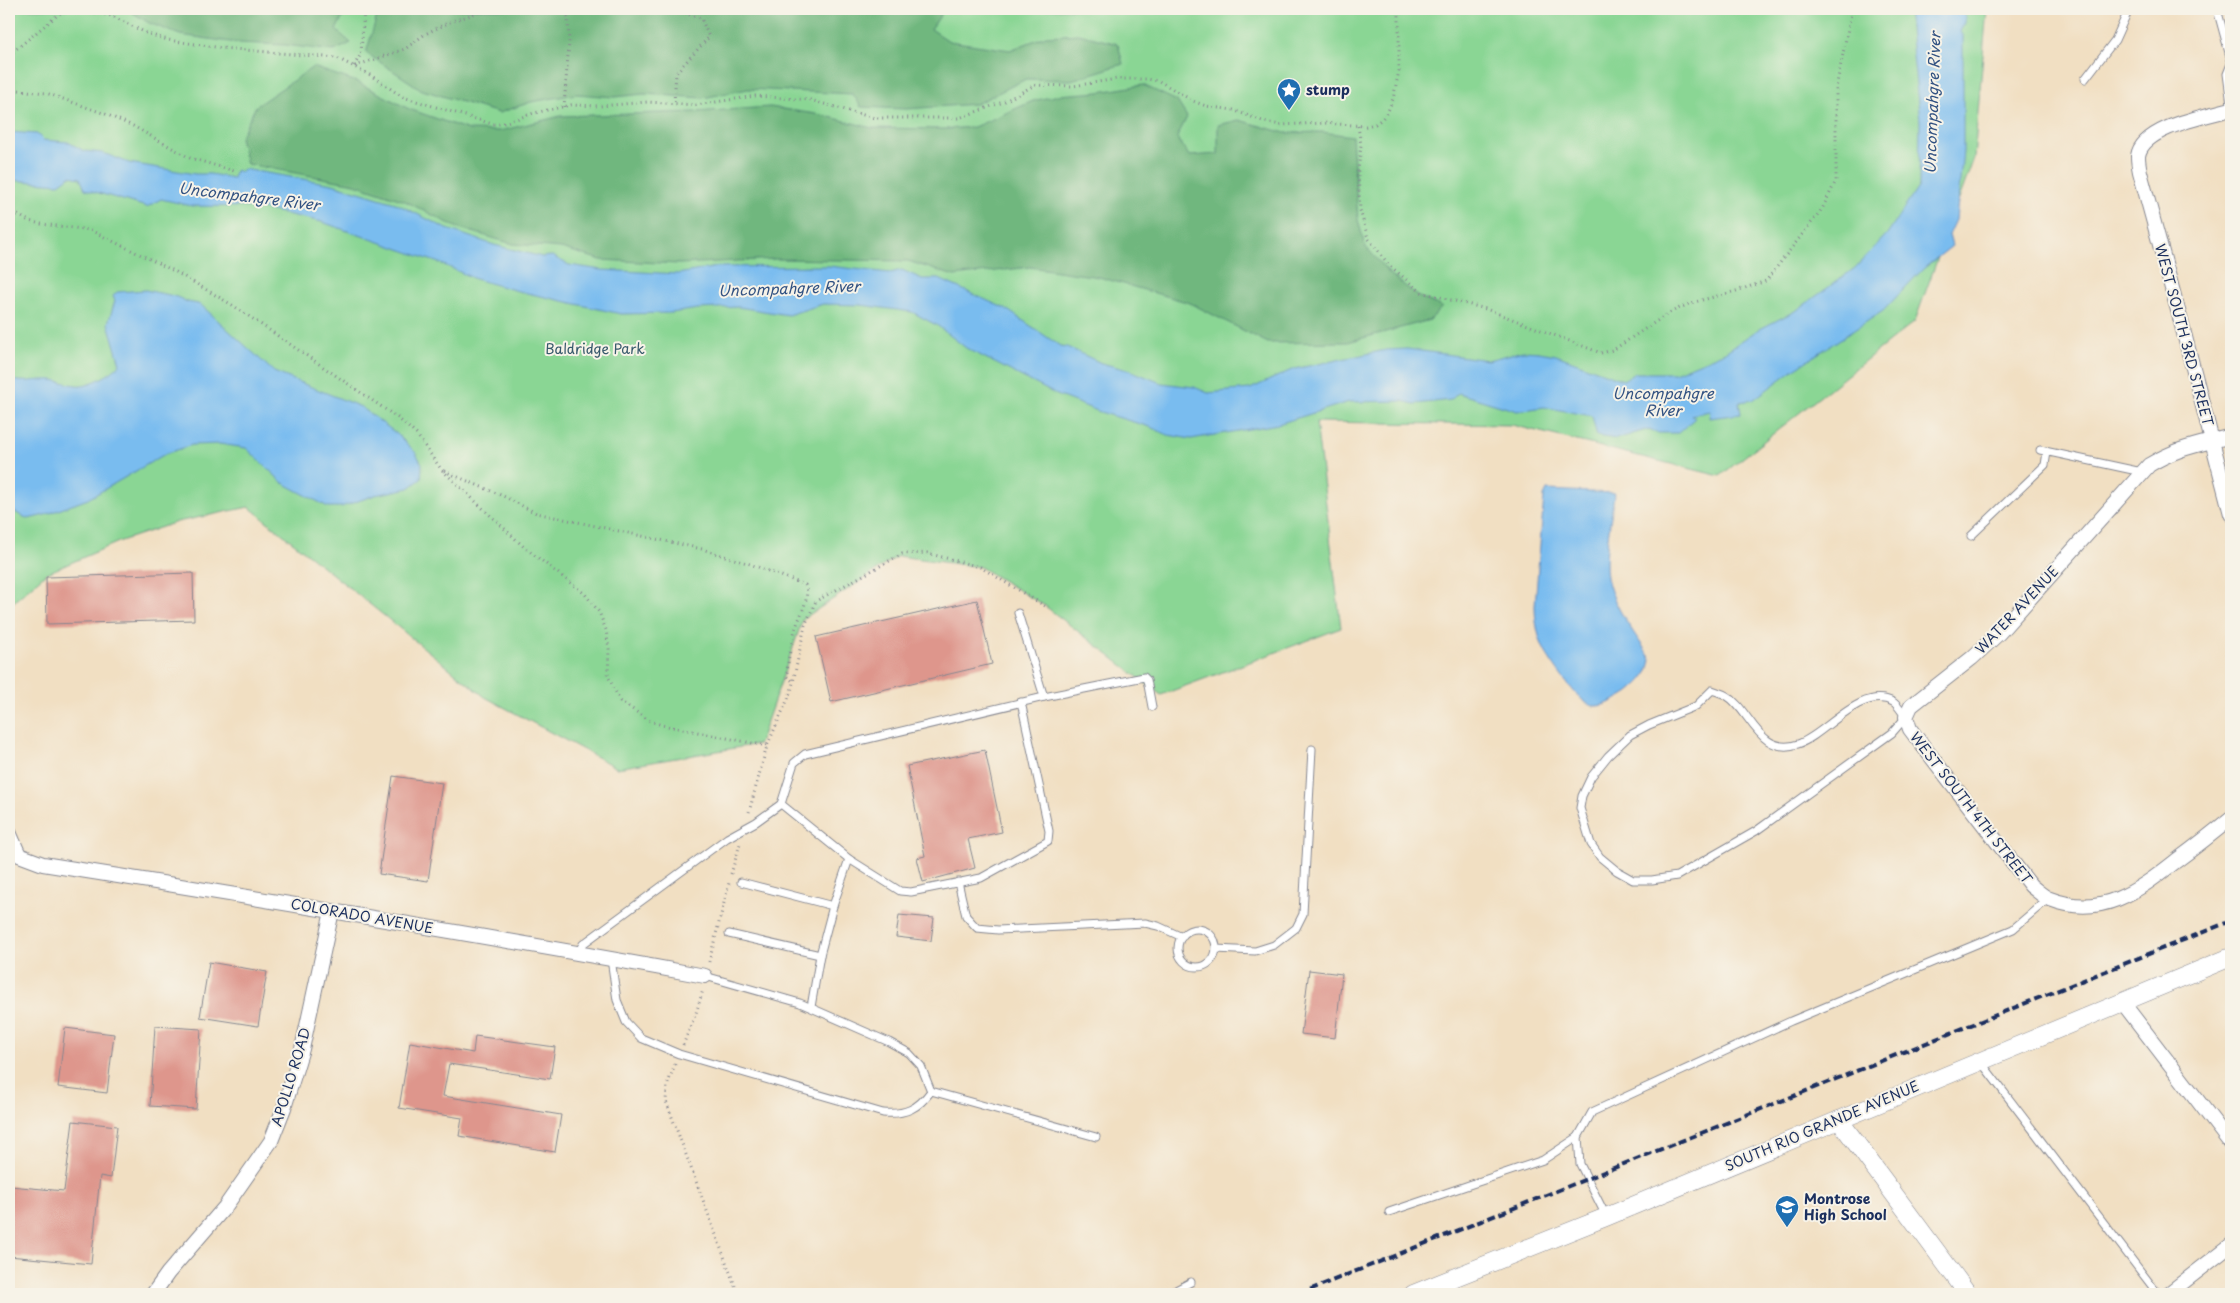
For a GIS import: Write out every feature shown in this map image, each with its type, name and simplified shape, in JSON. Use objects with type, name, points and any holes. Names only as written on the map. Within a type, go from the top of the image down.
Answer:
[{"type":"street","name":"WEST SOUTH 3RD STREET","points":[[2231,109],[2159,132],[2146,140],[2138,155],[2140,172],[2231,514]]},
{"type":"street","name":"WATER AVENUE","points":[[1906,717],[1911,706],[1999,634],[2149,465],[2169,453],[2192,445],[2231,436]]},
{"type":"street","name":"WEST SOUTH 4TH STREET","points":[[1906,717],[1910,729],[2031,886],[2048,899],[2070,904],[2092,905],[2109,903],[2130,894],[2149,883],[2231,818]]},
{"type":"street","name":"COLORADO AVENUE","points":[[9,832],[19,855],[43,864],[295,903],[705,976]]},
{"type":"street","name":"APOLLO ROAD","points":[[153,1294],[168,1273],[225,1207],[271,1141],[284,1108],[302,1049],[332,911]]},
{"type":"street","name":"SOUTH RIO GRANDE AVENUE","points":[[1413,1294],[1606,1217],[2231,957]]},
{"type":"street","points":[[2123,1003],[2231,1144]]},
{"type":"street","points":[[1839,1120],[1968,1294]]},
{"type":"street","points":[[2168,1294],[2231,1245]]},
{"type":"lane","points":[[2085,79],[2115,40],[2129,9]]},
{"type":"lane","points":[[2217,9],[2231,60]]},
{"type":"lane","points":[[2231,64],[2227,74],[2231,104]]},
{"type":"lane","points":[[1971,536],[2045,465],[2043,451],[2143,472]]},
{"type":"lane","points":[[1018,612],[1044,697]]},
{"type":"lane","points":[[578,954],[582,944],[726,838],[782,804],[794,763],[805,754],[1021,702],[1144,677],[1147,680],[1152,707]]},
{"type":"lane","name":"WATER AVENUE","points":[[1712,690],[1728,696],[1757,731],[1770,742],[1785,746],[1798,744],[1816,734],[1855,705],[1865,702],[1881,700],[1894,702],[1906,717],[1892,733],[1756,831],[1677,876],[1652,880],[1633,880],[1617,871],[1600,857],[1590,844],[1580,808],[1582,796],[1591,777],[1608,756],[1630,735],[1649,725],[1696,706],[1712,690]]},
{"type":"lane","points":[[782,804],[849,859],[900,891],[911,892],[980,878],[1048,841],[1049,830],[1021,702]]},
{"type":"lane","points":[[1216,949],[1255,951],[1274,945],[1296,928],[1303,914],[1312,749]]},
{"type":"lane","points":[[811,1007],[820,955],[833,906],[849,859]]},
{"type":"lane","points":[[741,882],[833,906]]},
{"type":"lane","points":[[958,882],[966,916],[977,928],[998,930],[1145,923],[1158,926],[1182,937]]},
{"type":"lane","points":[[1389,1212],[1543,1160],[1578,1137],[1592,1112],[1792,1021],[1914,972],[2013,929],[2048,899]]},
{"type":"lane","points":[[1192,930],[1204,931],[1213,938],[1216,949],[1215,956],[1206,965],[1194,966],[1183,960],[1179,948],[1182,937],[1192,930]]},
{"type":"lane","points":[[729,934],[820,955]]},
{"type":"lane","points":[[611,959],[617,1000],[626,1022],[641,1038],[679,1054],[884,1113],[899,1114],[913,1109],[931,1091]]},
{"type":"lane","points":[[705,976],[811,1007],[889,1042],[908,1053],[922,1066],[931,1091]]},
{"type":"lane","points":[[1980,1060],[2158,1294]]},
{"type":"lane","points":[[931,1091],[1096,1137]]},
{"type":"lane","points":[[1578,1137],[1580,1164],[1606,1217]]},
{"type":"lane","points":[[1168,1294],[1191,1282]]},
{"type":"path","points":[[9,55],[65,9]]},
{"type":"path","points":[[75,9],[112,16],[148,34],[168,40],[222,48],[337,58],[354,66],[403,97],[492,124],[501,124],[534,112],[564,108],[632,102],[674,102],[696,105],[755,96],[810,100],[874,118],[940,119],[968,116],[1003,102],[1026,88],[1035,85],[1073,86],[1117,79],[1147,79],[1159,81],[1193,101],[1206,106],[1233,110],[1265,122],[1281,125],[1324,123],[1358,126],[1375,124],[1382,119],[1390,105],[1399,71],[1399,9]]},
{"type":"path","points":[[112,9],[112,16]]},
{"type":"path","points":[[354,66],[361,54],[364,9]]},
{"type":"path","points":[[354,66],[405,49],[426,34],[450,22],[486,10],[504,9]]},
{"type":"path","points":[[548,9],[570,10],[564,108]]},
{"type":"path","points":[[674,102],[676,72],[709,37],[701,18],[687,14],[692,9]]},
{"type":"path","points":[[1358,126],[1361,145],[1358,171],[1360,210],[1368,238],[1390,265],[1421,292],[1486,309],[1601,353],[1613,350],[1669,313],[1690,303],[1766,281],[1822,209],[1836,181],[1836,88],[1852,9]]},
{"type":"path","points":[[9,89],[46,94],[103,114],[138,129],[190,158],[234,171]]},
{"type":"path","points":[[9,210],[29,221],[41,224],[90,230],[176,272],[227,302],[398,418],[417,435],[441,470],[524,547],[585,594],[593,604],[606,630],[609,649],[608,676],[620,701],[650,721],[662,725],[767,746]]},
{"type":"path","points":[[441,470],[503,496],[536,513],[702,550],[760,567],[804,585],[806,589],[805,604],[796,628],[787,668],[787,677],[793,680]]},
{"type":"path","points":[[738,1294],[666,1102],[667,1086],[696,1013],[767,746],[786,706],[805,625],[816,601],[902,554],[927,554],[980,567],[1045,606]]},
{"type":"green space","name":"Baldridge Park","points":[[9,9],[1987,9],[1974,158],[1915,321],[1720,476],[1512,425],[1316,422],[1341,628],[1161,695],[1045,606],[980,567],[898,556],[803,619],[759,744],[617,768],[485,697],[249,507],[177,522],[121,541],[45,574],[9,606]]},
{"type":"green space","points":[[127,9],[347,9],[336,30],[351,43],[334,51],[285,45],[238,43],[180,35],[149,23]]},
{"type":"green space","points":[[379,9],[936,9],[944,10],[931,29],[949,41],[1010,50],[1046,36],[1079,34],[1118,44],[1123,64],[1071,80],[1026,79],[976,104],[906,109],[861,107],[853,94],[748,89],[703,98],[644,94],[614,97],[577,94],[531,102],[499,113],[422,90],[366,53]]},
{"type":"green space","points":[[313,67],[357,82],[409,109],[469,130],[500,131],[561,116],[695,112],[770,107],[822,115],[872,128],[946,129],[974,127],[1033,101],[1059,95],[1099,92],[1143,85],[1177,101],[1187,117],[1177,137],[1189,156],[1218,154],[1218,125],[1239,120],[1285,133],[1322,132],[1352,136],[1358,220],[1365,246],[1390,274],[1419,297],[1442,307],[1430,320],[1348,342],[1268,343],[1190,303],[1099,277],[1030,267],[954,276],[908,261],[776,259],[679,264],[601,260],[561,248],[513,244],[456,227],[405,201],[355,184],[247,164],[240,138],[256,106]]},
{"type":"water","name":"Uncompahgre River","points":[[1908,9],[1965,9],[1965,23],[1960,31],[1963,35],[1963,151],[1956,220],[1949,235],[1952,246],[1923,269],[1883,311],[1793,370],[1753,400],[1739,402],[1741,414],[1709,418],[1710,411],[1691,415],[1695,418],[1678,433],[1658,433],[1649,429],[1616,439],[1597,436],[1592,416],[1544,407],[1517,411],[1458,393],[1451,400],[1415,404],[1402,401],[1349,402],[1278,424],[1191,439],[1168,435],[1057,395],[966,348],[938,326],[912,312],[861,305],[823,304],[788,315],[738,307],[698,309],[671,313],[621,314],[518,291],[475,279],[442,264],[322,222],[255,207],[192,206],[161,199],[147,207],[85,189],[80,178],[70,176],[59,184],[11,180],[9,178],[9,132],[37,134],[43,140],[68,142],[84,151],[103,153],[129,163],[233,178],[236,170],[241,172],[243,169],[332,184],[395,203],[447,229],[494,245],[542,257],[552,256],[569,265],[602,270],[678,274],[717,267],[828,266],[890,273],[902,270],[922,279],[939,279],[1006,309],[1060,346],[1067,347],[1101,363],[1132,371],[1161,383],[1194,387],[1208,393],[1250,389],[1294,369],[1386,350],[1407,349],[1488,360],[1523,351],[1539,352],[1556,355],[1623,380],[1635,373],[1675,373],[1725,352],[1756,331],[1797,310],[1855,268],[1887,234],[1919,186],[1920,121]]},
{"type":"water","points":[[146,290],[172,295],[187,302],[201,305],[274,372],[361,407],[397,434],[416,453],[422,464],[421,479],[409,488],[375,495],[341,507],[328,507],[283,483],[246,448],[220,444],[192,445],[165,454],[88,499],[45,515],[28,519],[9,509],[9,379],[25,381],[52,380],[81,385],[106,376],[120,364],[108,323],[115,301],[113,296],[117,292]]},
{"type":"water","points":[[1547,490],[1614,493],[1606,562],[1608,582],[1621,612],[1651,659],[1644,678],[1637,685],[1621,697],[1602,705],[1594,706],[1588,704],[1575,692],[1550,659],[1543,648],[1539,636],[1535,605],[1544,496]]},
{"type":"building","points":[[193,573],[194,620],[47,624],[46,577]]},
{"type":"building","points":[[977,600],[992,664],[831,702],[816,637]]},
{"type":"building","points":[[985,750],[1002,832],[968,839],[975,868],[923,882],[917,858],[925,856],[907,766]]},
{"type":"building","points":[[393,776],[442,783],[428,881],[379,874]]},
{"type":"building","points":[[899,915],[934,918],[931,941],[896,937]]},
{"type":"building","points":[[209,962],[267,972],[258,1026],[200,1017]]},
{"type":"building","points":[[1309,970],[1342,974],[1335,1038],[1301,1034]]},
{"type":"building","points":[[155,1026],[201,1029],[196,1109],[150,1106]]},
{"type":"building","points":[[65,1028],[114,1034],[107,1093],[58,1087]]},
{"type":"building","points":[[475,1036],[555,1047],[550,1079],[449,1064],[443,1096],[561,1115],[555,1152],[459,1136],[462,1118],[399,1108],[410,1042],[473,1053]]},
{"type":"building","points":[[73,1121],[117,1126],[111,1178],[100,1176],[91,1264],[9,1256],[10,1186],[64,1191]]},
{"type":"railway","points":[[1299,1294],[2231,921]]},
{"type":"place","name":"stump","points":[[1289,111]]},
{"type":"place","name":"Montrose High School","points":[[1787,1228]]}]
